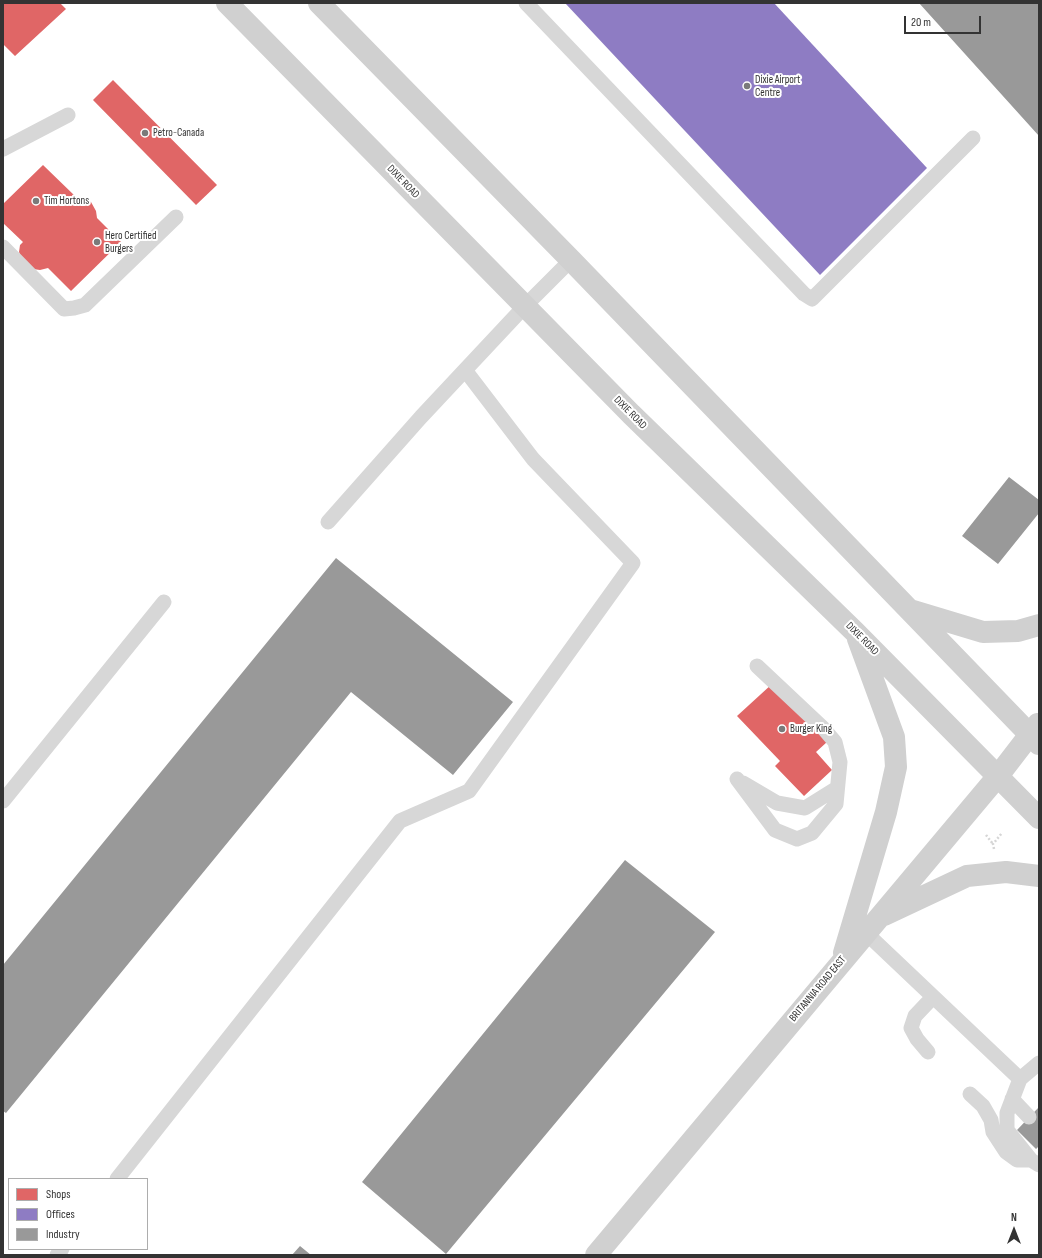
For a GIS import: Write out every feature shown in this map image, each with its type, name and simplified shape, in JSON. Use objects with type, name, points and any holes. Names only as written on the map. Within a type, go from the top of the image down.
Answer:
[{"type":"main road","name":"DIXIE ROAD","points":[[227,3],[631,414],[855,632],[1039,818]]},
{"type":"main road","points":[[319,3],[571,260],[908,610],[1036,734]]},
{"type":"main road","points":[[908,610],[983,632],[1018,631],[1039,625]]},
{"type":"main road","points":[[841,962],[886,812],[896,767],[894,737],[855,632]]},
{"type":"main road","name":"BRITANNIA ROAD EAST","points":[[596,1255],[998,776],[1036,734]]},
{"type":"main road","points":[[872,926],[968,876],[1006,872],[1039,876]]},
{"type":"lane","points":[[526,3],[804,294],[812,299],[973,138]]},
{"type":"lane","points":[[3,149],[68,116]]},
{"type":"lane","points":[[3,247],[64,309],[74,308],[85,305],[176,218]]},
{"type":"lane","points":[[328,522],[421,417],[524,306],[571,260]]},
{"type":"lane","points":[[119,1178],[400,821],[469,791],[633,564],[533,459],[465,370]]},
{"type":"lane","points":[[3,801],[164,602]]},
{"type":"lane","points":[[758,666],[824,729],[835,742],[840,762],[838,788],[836,804],[812,833],[797,839],[775,830],[737,779],[778,803],[805,808],[838,788]]},
{"type":"lane","points":[[872,926],[933,997],[1020,1080]]},
{"type":"lane","points":[[928,1052],[911,1028],[915,1016],[933,997]]},
{"type":"lane","points":[[1035,1162],[1007,1130],[1006,1113],[1020,1080],[1038,1067]]},
{"type":"lane","points":[[970,1094],[983,1106],[991,1120],[993,1132],[1006,1152],[1017,1160],[1035,1162]]},
{"type":"lane","points":[[1012,1099],[1029,1117]]},
{"type":"path","points":[[993,844],[1002,833]]},
{"type":"path","points":[[986,835],[993,844],[994,850]]},
{"type":"building: Shops","points":[[3,3],[60,3],[66,9],[15,56],[3,44]]},
{"type":"building: Shops","points":[[113,80],[217,185],[196,205],[93,100]]},
{"type":"building: Shops","points":[[43,165],[76,197],[81,197],[91,202],[96,211],[97,218],[121,242],[71,291],[48,268],[40,270],[33,269],[22,259],[19,252],[20,245],[23,242],[3,223],[3,204]]},
{"type":"building: Shops","name":"Burger King","points":[[772,684],[827,742],[816,752],[832,770],[804,796],[775,766],[780,761],[737,716]]},
{"type":"building: Offices","name":"Dixie Airport Centre","points":[[565,3],[774,3],[927,168],[820,275]]},
{"type":"building: Industry","points":[[919,3],[1039,3],[1039,136]]},
{"type":"building: Industry","points":[[1009,477],[1039,500],[1039,513],[998,564],[962,536]]},
{"type":"building: Industry","points":[[336,558],[513,702],[453,775],[351,692],[6,1113],[3,1111],[3,965]]},
{"type":"building: Industry","points":[[625,860],[715,932],[446,1254],[362,1182]]},
{"type":"building: Industry","points":[[1039,1107],[1039,1146],[1036,1149],[1017,1130]]},
{"type":"building: Industry","points":[[300,1246],[311,1255],[292,1255]]},
{"type":"place","name":"Dixie Airport Centre","points":[[747,86]]},
{"type":"place","name":"Petro-Canada","points":[[145,133]]},
{"type":"place","name":"Tim Hortons","points":[[36,201]]},
{"type":"place","name":"Hero Certified Burgers","points":[[97,242]]},
{"type":"place","name":"Burger King","points":[[782,729]]}]
